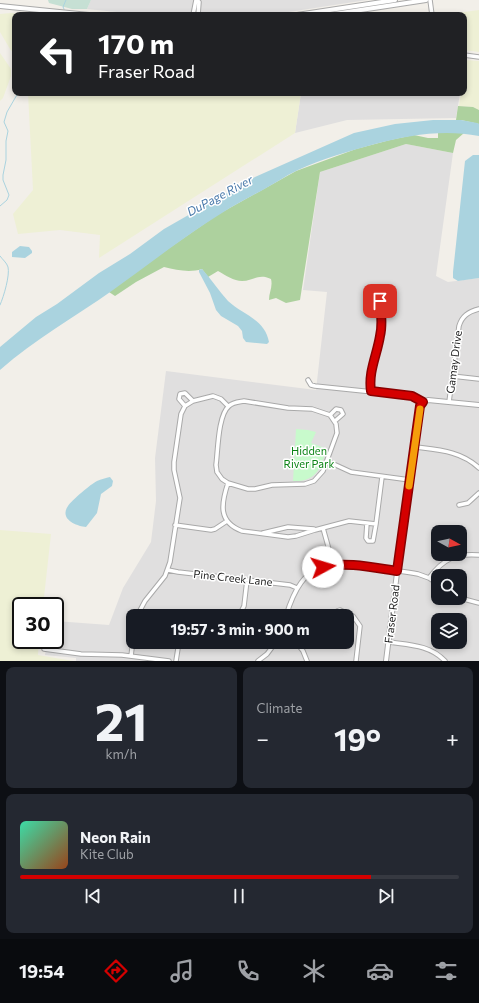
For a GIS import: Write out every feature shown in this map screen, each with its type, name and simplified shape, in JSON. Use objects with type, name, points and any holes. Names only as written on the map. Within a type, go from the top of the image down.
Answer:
[{"type":"street","points":[[194,12],[197,0]]},
{"type":"street","points":[[197,0],[199,2],[198,12]]},
{"type":"street","points":[[317,12],[395,0]]},
{"type":"street","points":[[348,12],[426,0]]},
{"type":"street","points":[[430,0],[432,12]]},
{"type":"street","points":[[0,6],[59,12]]},
{"type":"street","points":[[467,56],[479,57]]},
{"type":"street","points":[[371,391],[370,385],[372,365],[379,344],[381,330],[380,301]]},
{"type":"street","name":"Gamay Drive","points":[[449,402],[459,326],[465,315],[479,309]]},
{"type":"street","points":[[452,376],[479,379]]},
{"type":"street","points":[[308,380],[311,385],[316,386],[412,396],[423,402],[428,400],[479,405]]},
{"type":"street","points":[[185,406],[179,399],[180,394],[185,393],[192,401]]},
{"type":"street","points":[[141,609],[168,570],[180,498],[174,470],[174,462],[181,414],[185,406],[192,401],[213,396],[221,399],[228,406]]},
{"type":"street","points":[[244,401],[288,408],[312,409],[330,415],[335,421],[337,435],[323,471],[317,478],[305,484],[272,485],[255,489],[248,489],[228,483],[222,479],[217,472],[216,465],[222,416],[228,406],[233,403],[244,401]]},
{"type":"street","name":"Fraser Road","points":[[386,661],[403,524],[420,406],[423,402]]},
{"type":"street","points":[[330,415],[336,409],[341,410],[343,414],[335,421]]},
{"type":"street","points":[[415,447],[453,452],[469,460],[479,468]]},
{"type":"street","points":[[327,461],[351,472],[410,480]]},
{"type":"street","points":[[367,523],[366,538],[368,542],[373,541],[374,538],[382,477]]},
{"type":"street","points":[[228,483],[223,497],[222,506],[227,521],[236,529],[242,531],[288,537],[349,521],[376,524]]},
{"type":"street","points":[[459,505],[468,503],[479,493]]},
{"type":"street","points":[[175,525],[211,530],[227,521]]},
{"type":"street","points":[[260,533],[288,527],[315,530]]},
{"type":"street","points":[[323,528],[331,565]]},
{"type":"street","points":[[289,609],[297,588],[308,576],[315,571],[331,565],[397,571],[418,574],[429,578],[440,566],[452,557],[479,555]]},
{"type":"street","name":"Pine Creek Lane","points":[[168,570],[290,585],[297,588]]},
{"type":"street","points":[[242,609],[247,580]]},
{"type":"street","points":[[467,600],[479,603]]},
{"type":"street","points":[[354,617],[360,626],[356,661]]},
{"type":"street","points":[[388,642],[426,648],[434,651],[445,661]]},
{"type":"street","points":[[44,649],[81,654],[115,654],[169,661]]},
{"type":"street","points":[[131,656],[132,649]]},
{"type":"street","points":[[176,661],[178,649]]},
{"type":"street","points":[[259,661],[270,649]]},
{"type":"street","points":[[301,649],[307,661]]},
{"type":"shaded area","points":[[91,0],[367,0],[289,12],[116,12],[87,9]]},
{"type":"shaded area","points":[[301,96],[460,96],[456,118],[347,120],[295,133]]},
{"type":"shaded area","points":[[406,144],[453,153],[436,276],[448,282],[479,278],[479,661],[76,661],[76,658],[45,655],[46,649],[64,649],[64,622],[109,625],[123,588],[151,542],[156,501],[155,458],[166,371],[316,390],[327,292],[303,290],[320,172]]},
{"type":"green space","points":[[48,0],[91,0],[87,9],[72,9],[49,3]]},
{"type":"green space","points":[[479,10],[479,52],[467,50],[467,12],[464,12]]},
{"type":"green space","points":[[12,13],[12,51],[0,32],[0,14]]},
{"type":"green space","points":[[0,53],[11,69],[11,76],[3,98],[0,101]]},
{"type":"green space","points":[[467,60],[479,61],[479,110],[473,107],[459,106],[461,96],[467,96]]},
{"type":"green space","points":[[28,96],[301,96],[295,133],[99,258],[100,235],[60,230],[18,234],[13,214],[33,190]]},
{"type":"green space","points":[[458,106],[473,107],[479,110],[479,124],[456,120]]},
{"type":"green space","points":[[438,133],[464,133],[456,140],[453,153],[406,144],[320,172],[300,300],[286,303],[276,298],[269,300],[271,279],[267,277],[239,281],[218,271],[208,277],[202,269],[188,271],[164,267],[136,282],[115,296],[109,292],[149,262],[217,215],[296,171],[356,149],[390,140],[414,135],[428,138],[438,138]]},
{"type":"green space","name":"Hidden River Park","points":[[296,429],[316,432],[311,443],[327,449],[316,472],[307,479],[301,481],[293,481]]},
{"type":"green space","points":[[0,530],[51,534],[44,597],[12,597],[12,649],[38,649],[38,655],[73,661],[0,661]]},
{"type":"water","points":[[433,120],[461,120],[477,123],[479,124],[479,136],[440,133],[401,138],[375,144],[316,162],[293,172],[203,225],[113,290],[41,338],[0,370],[0,347],[36,317],[57,304],[99,273],[130,254],[164,229],[255,177],[354,133],[395,124]]},
{"type":"water","points":[[473,155],[479,155],[479,278],[458,281],[453,278],[453,272],[465,161]]},
{"type":"water","points":[[20,246],[29,247],[32,253],[25,258],[12,257],[12,252]]},
{"type":"water","points":[[202,269],[228,301],[253,318],[263,328],[267,334],[269,342],[267,344],[246,342],[243,338],[242,331],[238,326],[221,316],[216,310],[210,293],[199,272],[199,270]]},
{"type":"water","points":[[110,477],[113,481],[112,486],[101,494],[97,513],[86,527],[70,521],[67,518],[66,511],[70,503],[94,483]]},
{"type":"waterway","points":[[64,9],[63,7],[66,0]]},
{"type":"waterway","points":[[0,206],[7,200],[9,195],[3,180],[8,131],[4,122],[7,112],[16,96]]},
{"type":"waterway","points":[[0,256],[8,267],[6,286],[0,305]]},
{"type":"slow traffic","points":[[409,486],[420,409]]},
{"type":"route","points":[[323,567],[331,565],[344,565],[397,571],[420,406],[423,402],[412,396],[371,391],[370,385],[372,365],[379,344],[382,322],[380,301]]},
{"type":"water label","name":"DuPage River","points":[[220,196]]}]
